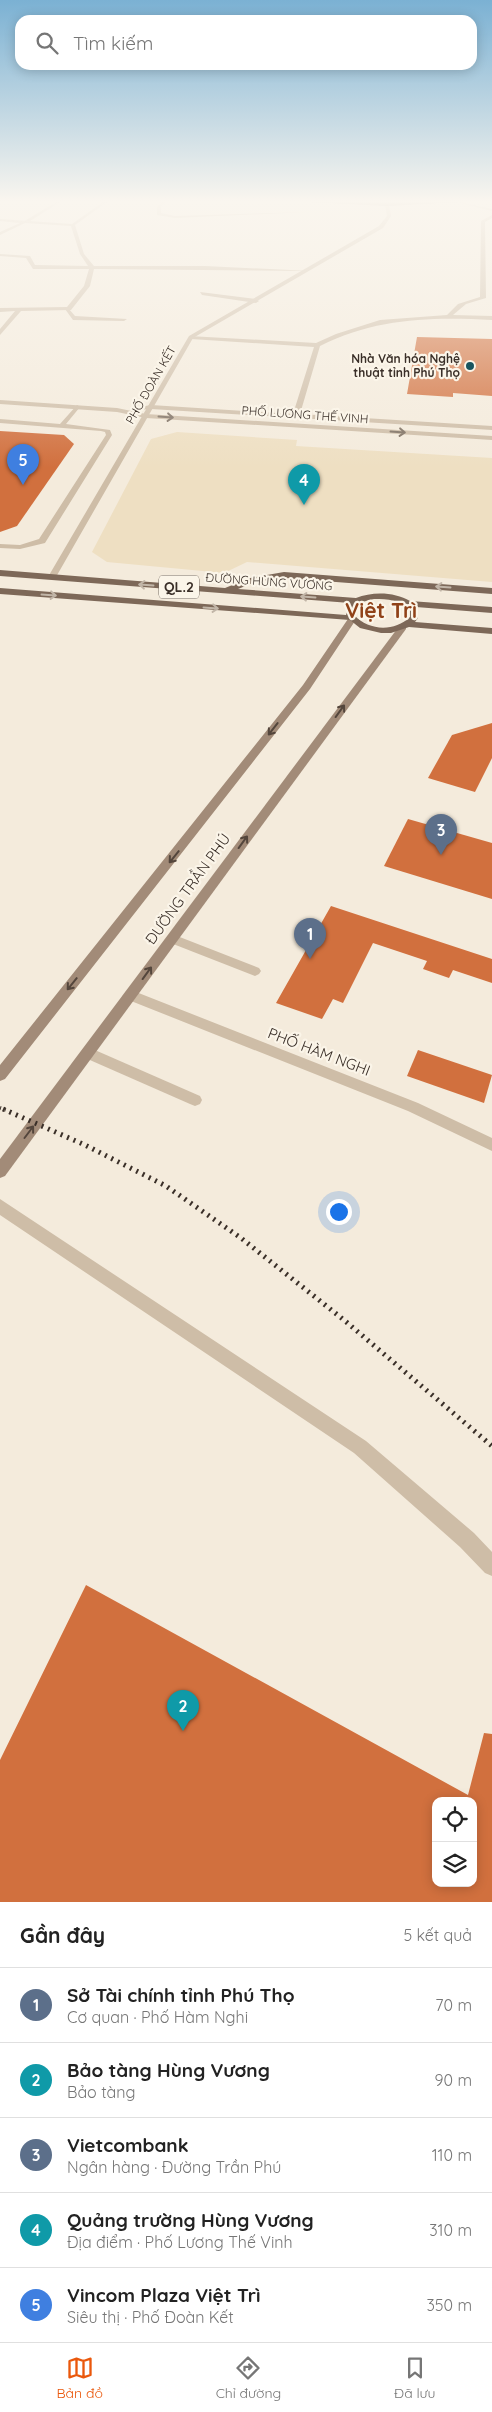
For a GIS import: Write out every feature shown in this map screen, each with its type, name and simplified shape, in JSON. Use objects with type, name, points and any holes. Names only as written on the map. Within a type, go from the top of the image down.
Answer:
[{"type":"main road","name":"ĐƯỜNG HÙNG VƯƠNG","points":[[0,573],[357,601]]},
{"type":"main road","points":[[226,591],[253,580],[284,575],[492,591]]},
{"type":"main road","name":"QL.2","points":[[0,592],[353,618],[363,626],[375,629],[392,630],[406,625],[492,631]]},
{"type":"main road","name":"QL.2","points":[[357,601],[369,597],[384,596],[409,604],[492,610]]},
{"type":"main road","points":[[353,618],[350,609],[357,601]]},
{"type":"main road","points":[[406,625],[415,614],[409,604]]},
{"type":"main road","name":"ĐƯỜNG TRẦN PHÚ","points":[[0,1075],[307,686],[353,618]]},
{"type":"main road","name":"ĐƯỜNG TRẦN PHÚ","points":[[0,1171],[406,625]]},
{"type":"street","points":[[0,310],[67,310],[83,291]]},
{"type":"street","name":"PHỐ ĐOÀN KẾT","points":[[52,577],[191,337],[274,291]]},
{"type":"street","points":[[483,291],[483,298]]},
{"type":"street","points":[[202,293],[256,301]]},
{"type":"street","points":[[449,316],[455,307],[462,303],[492,298]]},
{"type":"street","points":[[67,310],[73,318],[124,319]]},
{"type":"street","points":[[0,333],[18,311]]},
{"type":"street","points":[[191,337],[317,345],[342,333],[376,322],[449,316],[492,318]]},
{"type":"street","points":[[296,416],[317,345]]},
{"type":"street","name":"PHỐ LƯƠNG THẾ VINH","points":[[0,402],[118,410],[146,416],[492,438]]},
{"type":"street","points":[[62,426],[77,407]]},
{"type":"street","name":"PHỐ LƯƠNG THẾ VINH","points":[[118,410],[151,407],[492,428]]},
{"type":"street","points":[[0,421],[102,429],[108,431],[109,434],[42,541],[20,548],[0,546]]},
{"type":"street","points":[[172,939],[255,971]]},
{"type":"street","name":"PHỐ HÀM NGHI","points":[[131,996],[413,1107],[492,1145]]},
{"type":"street","points":[[88,1053],[195,1100]]},
{"type":"street","points":[[0,1206],[360,1447],[467,1540],[492,1566]]},
{"type":"shaded area","points":[[177,432],[297,440],[296,446],[492,458],[492,582],[247,562],[224,573],[107,562],[92,552],[151,439]]},
{"type":"building","name":"Nhà Văn hóa Nghệ thuật tỉnh Phú Thọ","points":[[417,337],[492,339],[492,396],[453,393],[453,397],[407,394]]},
{"type":"building","points":[[0,431],[64,435],[74,444],[17,526],[0,532]]},
{"type":"building","points":[[492,723],[492,758],[475,792],[428,778],[452,735]]},
{"type":"building","points":[[408,819],[492,843],[492,899],[384,866]]},
{"type":"building","points":[[331,906],[492,959],[492,983],[453,970],[449,978],[423,969],[427,961],[373,943],[343,1003],[333,999],[322,1019],[276,1003]]},
{"type":"building","points":[[418,1050],[492,1075],[484,1103],[407,1076]]},
{"type":"building","points":[[86,1585],[468,1795],[484,1733],[492,1734],[492,1902],[0,1902],[0,1760]]},
{"type":"railway","points":[[3,1109],[85,1145],[166,1186],[241,1238],[344,1320],[492,1446]]},
{"type":"place","name":"Nhà Văn hóa Nghệ thuật tỉnh Phú Thọ","points":[[470,366]]},
{"type":"place","name":"Vincom Plaza Việt Trì","points":[[23,485]]},
{"type":"place","name":"Quảng trường Hùng Vương","points":[[304,505]]},
{"type":"place","name":"Vietcombank","points":[[441,855]]},
{"type":"place","name":"Sở Tài chính tỉnh Phú Thọ","points":[[310,959]]},
{"type":"place","name":"Bảo tàng Hùng Vương","points":[[183,1731]]},
{"type":"district","name":"Việt Trì","points":[[381,611]]}]
